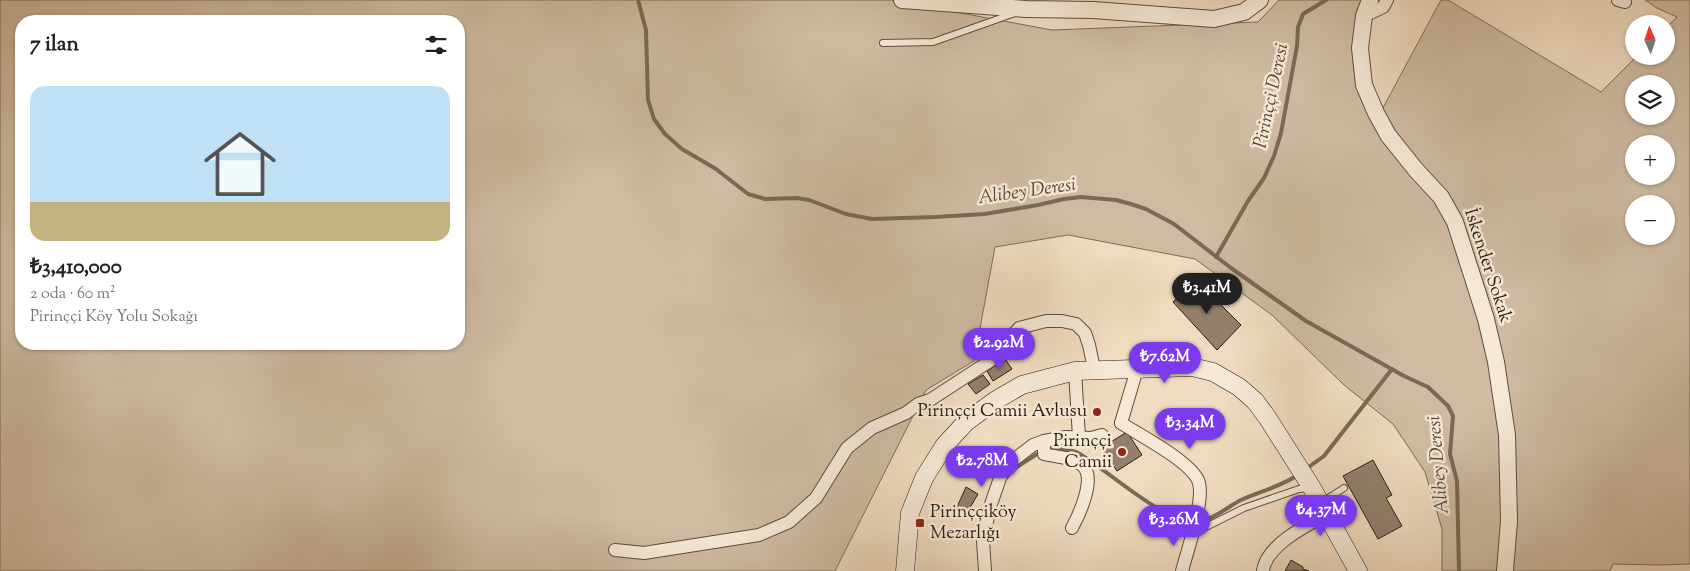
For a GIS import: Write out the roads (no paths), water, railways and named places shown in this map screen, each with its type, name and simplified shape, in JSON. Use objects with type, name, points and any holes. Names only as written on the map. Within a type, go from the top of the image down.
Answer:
[{"type":"main road","points":[[905,571],[910,513],[924,478],[944,446],[966,422],[996,400],[1022,385],[1075,371],[1192,367],[1213,372],[1239,387],[1255,402],[1267,417],[1317,496],[1358,571]]},
{"type":"street","points":[[902,0],[1026,9],[1093,10],[1214,19],[1244,12],[1260,0]]},
{"type":"street","name":"İskender Sokak","points":[[1370,0],[1364,16],[1360,48],[1364,85],[1388,135],[1441,197],[1455,222],[1486,319],[1496,362],[1507,435],[1509,521],[1505,571]]},
{"type":"street","points":[[1364,16],[1383,7],[1387,0]]},
{"type":"street","points":[[615,550],[644,553],[759,535],[789,522],[816,498],[848,448],[872,428],[906,413],[918,404],[930,400],[993,359],[1019,328],[1046,321],[1062,321],[1076,324],[1084,332],[1094,369]]},
{"type":"street","points":[[985,571],[983,541],[990,507],[1000,478],[1008,464],[1034,445],[1044,441],[1066,437],[1091,438],[1106,433],[1121,423],[1136,369]]},
{"type":"street","points":[[1075,371],[1078,437]]},
{"type":"street","points":[[1121,423],[1180,460],[1191,470],[1198,482],[1200,497],[1182,571]]},
{"type":"street","points":[[1044,441],[1044,454],[1075,461],[1084,466],[1087,474],[1085,501],[1072,528]]},
{"type":"street","points":[[1263,571],[1264,566],[1276,548],[1293,533],[1317,496]]},
{"type":"lane","points":[[883,43],[933,42],[1026,9]]},
{"type":"lane","points":[[1193,531],[1198,531],[1244,508],[1299,489],[1317,496],[1344,488]]},
{"type":"waterway","name":"Alibey Deresi","points":[[638,0],[646,30],[648,100],[654,119],[665,134],[682,149],[716,169],[748,194],[765,199],[797,198],[809,200],[846,214],[872,219],[985,214],[1081,197],[1116,200],[1131,204],[1146,209],[1174,224],[1231,268],[1306,321],[1404,376],[1428,387],[1448,406],[1453,416],[1450,454],[1457,481],[1459,571]]},
{"type":"waterway","name":"Pirinççi Deresi","points":[[1216,257],[1248,201],[1264,178],[1274,156],[1281,133],[1297,46],[1298,27],[1303,14],[1326,0]]},
{"type":"waterway","points":[[1306,469],[1324,456],[1392,369]]},
{"type":"waterway","points":[[1052,448],[1078,453],[1156,507],[1172,516],[1188,521],[1207,520],[1239,501],[1284,483],[1298,475]]},
{"type":"waterway","points":[[1007,477],[1011,471],[1037,454]]},
{"type":"place","name":"Pirinççi Camii Avlusu","points":[[1097,412]]},
{"type":"place","name":"Pirinççi Camii","points":[[1122,452]]},
{"type":"place","name":"Pirinççiköy Mezarlığı","points":[[920,523]]}]
